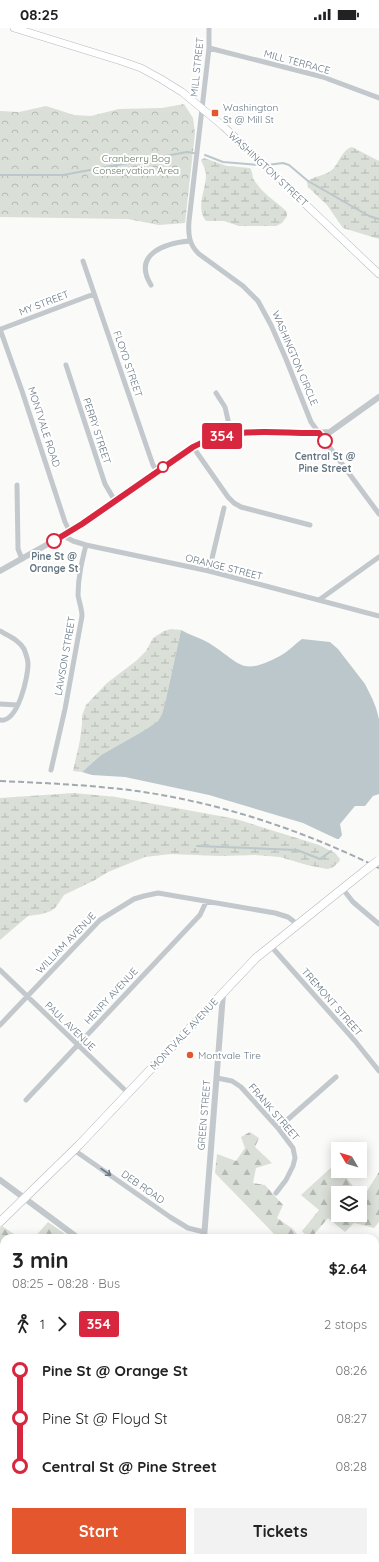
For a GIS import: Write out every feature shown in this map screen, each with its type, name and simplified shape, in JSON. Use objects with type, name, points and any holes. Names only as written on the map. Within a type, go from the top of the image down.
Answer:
[{"type":"main road","name":"WASHINGTON STREET","points":[[14,28],[132,64],[164,80],[202,108],[379,274]]},
{"type":"main road","name":"MONTVALE AVENUE","points":[[0,1222],[74,1150],[223,994],[250,963],[270,945],[379,860]]},
{"type":"street","name":"MILL STREET","points":[[202,108],[210,48],[209,28]]},
{"type":"street","name":"MILL TERRACE","points":[[210,48],[316,75],[379,98]]},
{"type":"street","points":[[151,285],[145,272],[147,262],[151,256],[165,245],[190,241],[189,220],[202,108]]},
{"type":"street","name":"WASHINGTON CIRCLE","points":[[190,241],[199,254],[243,286],[258,301],[271,325],[286,359],[310,421],[379,514]]},
{"type":"street","name":"FLOYD STREET","points":[[83,261],[153,465],[157,471]]},
{"type":"street","name":"MY STREET","points":[[0,329],[94,294]]},
{"type":"street","name":"MONTVALE ROAD","points":[[0,329],[66,525],[70,532]]},
{"type":"street","name":"PERRY STREET","points":[[66,365],[106,486],[115,501]]},
{"type":"street","points":[[216,393],[225,407],[231,433]]},
{"type":"street","points":[[0,571],[64,536],[193,447],[210,439],[231,433],[319,433],[335,430],[379,397]]},
{"type":"street","points":[[193,447],[228,498],[234,503],[241,507],[310,525]]},
{"type":"street","points":[[17,485],[18,549],[22,559]]},
{"type":"street","points":[[209,572],[224,508]]},
{"type":"street","name":"ORANGE STREET","points":[[64,536],[73,541],[86,545],[209,572],[379,616]]},
{"type":"street","name":"LAWSON STREET","points":[[51,770],[65,709],[82,616],[79,602],[79,586],[80,570],[86,545]]},
{"type":"street","points":[[319,600],[379,558]]},
{"type":"street","points":[[0,631],[19,642],[27,656],[28,663],[23,693],[8,718],[0,720]]},
{"type":"street","points":[[0,704],[17,705]]},
{"type":"street","points":[[342,888],[353,902],[379,924]]},
{"type":"street","name":"WILLIAM AVENUE","points":[[0,1025],[100,920],[134,899],[148,894],[160,893],[281,914],[297,924]]},
{"type":"street","name":"HENRY AVENUE","points":[[26,1100],[200,915],[206,902]]},
{"type":"street","name":"TREMONT STREET","points":[[270,945],[355,1041],[379,1071]]},
{"type":"street","name":"PAUL AVENUE","points":[[0,970],[128,1093]]},
{"type":"street","name":"GREEN STREET","points":[[204,1234],[223,994]]},
{"type":"street","points":[[278,1128],[336,1077]]},
{"type":"street","name":"FRANK STREET","points":[[217,1078],[238,1084],[278,1128],[292,1146],[295,1158],[294,1164],[289,1175],[276,1193]]},
{"type":"street","name":"DEB ROAD","points":[[74,1150],[170,1217],[202,1234]]},
{"type":"street","points":[[0,1180],[73,1234]]},
{"type":"green space","name":"Cranberry Bog Conservation Area","points":[[184,104],[193,118],[195,133],[185,223],[159,225],[128,219],[0,217],[0,111],[19,112],[46,106],[74,115],[91,116],[119,109],[162,108]]},
{"type":"green space","points":[[352,147],[379,161],[379,239],[343,228],[327,205],[308,187],[307,182],[312,178],[330,172],[346,150]]},
{"type":"green space","points":[[204,158],[227,166],[250,168],[253,179],[257,185],[287,213],[287,216],[282,223],[276,226],[239,226],[224,221],[206,221],[201,210],[206,181],[205,169],[201,160]]},
{"type":"green space","points":[[171,629],[181,630],[166,699],[162,714],[158,721],[101,755],[82,772],[73,771],[80,740],[82,716],[86,705],[107,683],[136,661],[146,651],[153,638],[164,631]]},
{"type":"green space","points":[[74,793],[116,797],[236,819],[319,845],[335,853],[340,859],[339,862],[332,868],[327,869],[280,857],[255,855],[220,856],[171,854],[145,857],[108,872],[64,895],[56,907],[51,911],[28,916],[0,940],[0,798]]},
{"type":"green space","points":[[250,1132],[259,1138],[255,1147],[272,1163],[256,1168],[253,1183],[265,1185],[283,1205],[277,1218],[293,1229],[297,1234],[274,1234],[215,1173],[217,1154],[236,1161],[245,1148],[241,1137]]},
{"type":"green space","points":[[331,1168],[331,1178],[347,1178],[353,1186],[331,1186],[331,1220],[328,1218],[314,1234],[305,1234],[302,1231],[319,1210],[301,1195]]},
{"type":"green space","points":[[379,1172],[379,1222],[374,1228],[354,1223],[345,1232],[333,1222],[367,1222],[367,1191]]},
{"type":"green space","points":[[48,1222],[65,1234],[38,1234]]},
{"type":"green space","points":[[2,1226],[14,1234],[0,1234],[0,1228]]},
{"type":"shaded area","points":[[181,630],[209,643],[242,665],[248,666],[257,666],[280,656],[302,639],[330,642],[338,649],[365,684],[376,708],[379,719],[379,794],[373,796],[365,806],[355,806],[340,824],[342,835],[339,839],[303,823],[209,795],[125,777],[92,775],[82,772],[101,755],[158,721],[162,714],[166,699]]},
{"type":"waterway","points":[[0,175],[63,175],[187,152],[194,153]]},
{"type":"waterway","points":[[205,155],[223,162],[260,165]]},
{"type":"waterway","points":[[267,165],[283,163],[289,165],[308,181],[369,216],[379,219]]},
{"type":"waterway","points":[[197,846],[297,850],[320,859],[331,851]]},
{"type":"railway","points":[[0,781],[68,784],[120,789],[168,796],[199,803],[291,830],[350,854],[379,868]]},
{"type":"bus line","name":"354","points":[[54,541],[82,524],[193,447],[210,439],[231,433],[296,432],[319,433],[325,441]]},
{"type":"place","name":"Washington St @ Mill St","points":[[215,113]]},
{"type":"place","name":"Central St @ Pine Street","points":[[325,441]]},
{"type":"place","name":"Pine St @ Orange St","points":[[54,541]]},
{"type":"place","name":"Montvale Tire","points":[[190,1055]]}]
